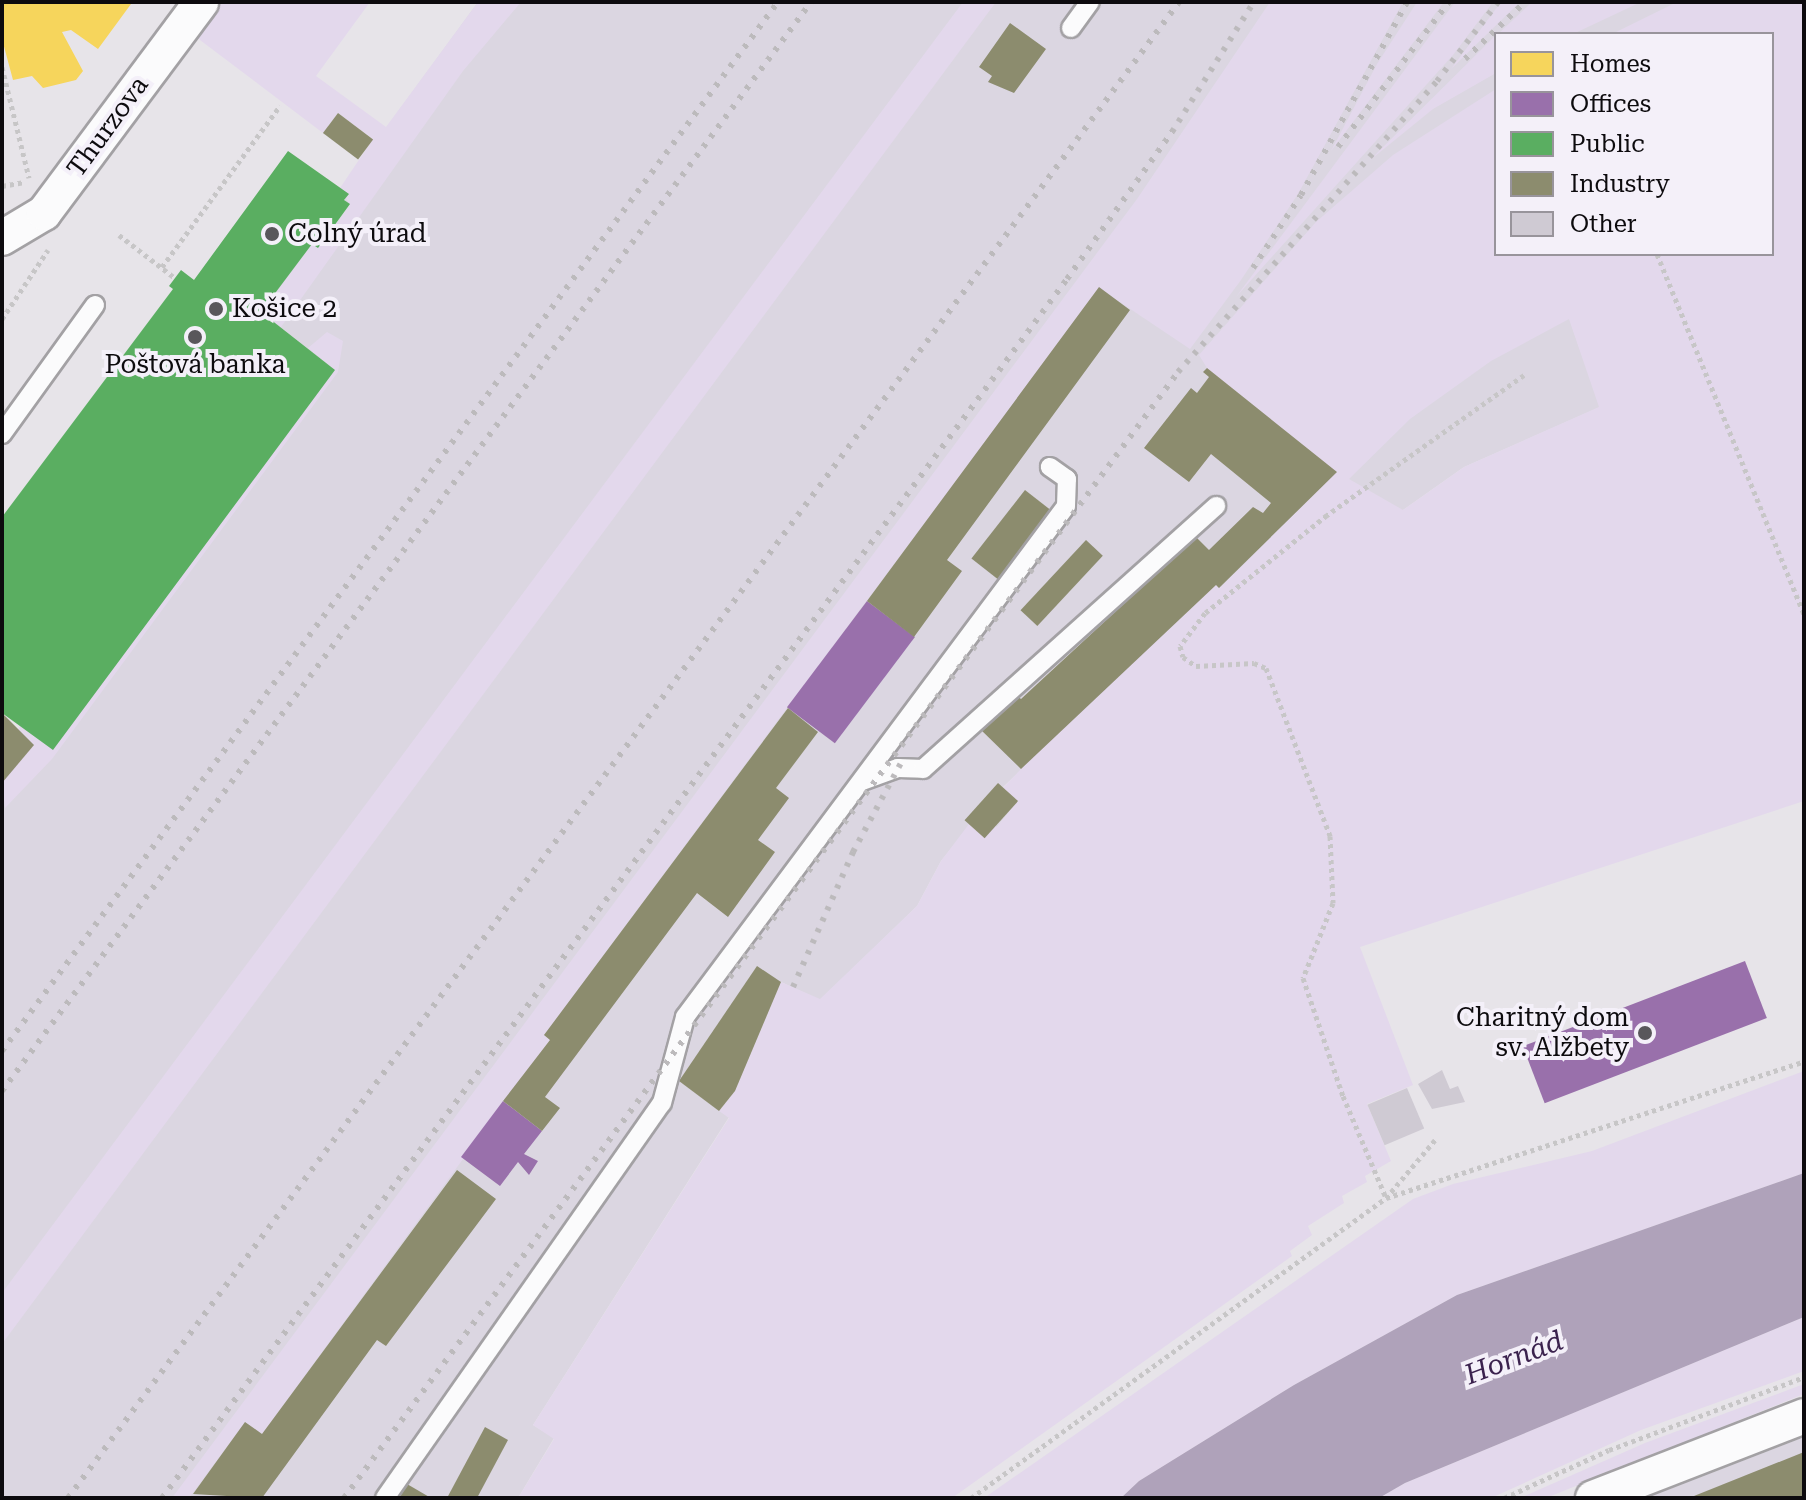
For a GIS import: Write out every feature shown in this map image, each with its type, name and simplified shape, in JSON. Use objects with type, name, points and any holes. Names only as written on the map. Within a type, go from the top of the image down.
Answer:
[{"type":"street","name":"Thurzova","points":[[2,238],[44,213],[201,2]]},
{"type":"street","points":[[1593,1498],[1804,1416]]},
{"type":"lane","points":[[1071,28],[1090,2]]},
{"type":"lane","points":[[2,434],[95,305]]},
{"type":"lane","points":[[385,1498],[662,1103],[685,1017],[1066,506],[1067,479],[1050,467]]},
{"type":"lane","points":[[860,782],[898,768],[923,769],[1216,506]]},
{"type":"path","points":[[2,67],[30,181],[57,237],[2,319]]},
{"type":"path","points":[[162,267],[280,106]]},
{"type":"path","points":[[2,186],[30,181]]},
{"type":"path","points":[[119,235],[175,278]]},
{"type":"path","points":[[1658,256],[1804,615]]},
{"type":"path","points":[[1386,1198],[1343,1096],[1303,978],[1333,903],[1330,836],[1266,668],[1254,663],[1196,666],[1183,657],[1180,646],[1205,613],[1327,515],[1524,375]]},
{"type":"path","points":[[1386,1198],[1804,1061]]},
{"type":"path","points":[[971,1498],[1386,1198],[1435,1140]]},
{"type":"path","points":[[1504,1498],[1609,1450],[1804,1377]]},
{"type":"shaded area","points":[[217,2],[370,2],[316,76],[386,127],[478,2],[521,2],[463,71],[281,327],[261,312],[312,244],[318,248],[350,205],[340,188],[373,139],[338,113],[323,133],[196,37]]},
{"type":"shaded area","points":[[478,2],[1784,2],[1764,32],[1494,32],[1494,256],[1498,256],[1569,318],[1600,407],[1464,467],[1403,510],[1219,588],[1216,585],[1003,787],[1018,801],[997,827],[983,836],[970,825],[941,861],[917,906],[820,1000],[781,982],[735,1091],[719,1110],[729,1117],[533,1425],[554,1438],[518,1498],[2,1498],[2,783],[53,749],[335,370],[261,312],[312,244],[318,248],[350,205],[344,200],[386,128]]},
{"type":"shaded area","points":[[963,2],[996,2],[2,1344],[2,1293]]},
{"type":"shaded area","points":[[1270,2],[1403,2],[1298,194],[1241,280],[1190,349],[1099,288],[544,1035],[550,1040],[262,1434],[245,1422],[189,1498],[172,1498],[1137,199]]},
{"type":"shaded area","points":[[1417,2],[1444,2],[1331,151],[1377,64]]},
{"type":"shaded area","points":[[1455,2],[1493,2],[1453,55],[1236,297]]},
{"type":"shaded area","points":[[1501,2],[1520,2],[1451,69]]},
{"type":"shaded area","points":[[1532,2],[1641,2],[1577,32],[1500,32]]},
{"type":"shaded area","points":[[1677,2],[1804,2],[1804,801],[1360,947],[1413,1085],[1367,1104],[1391,1161],[1365,1176],[1367,1182],[1342,1196],[1344,1203],[1308,1226],[1312,1235],[1290,1251],[1292,1256],[952,1498],[518,1498],[554,1439],[533,1425],[729,1118],[719,1111],[735,1091],[781,982],[820,999],[917,906],[941,861],[969,824],[983,836],[992,824],[997,827],[1018,801],[1003,788],[1055,733],[1216,585],[1220,588],[1336,472],[1207,368],[1199,355],[1316,222],[1393,155],[1494,90],[1494,256],[1774,256],[1774,32],[1616,32]],"holes":[[[1569,319],[1599,407],[1464,467],[1403,510],[1349,479],[1410,419],[1491,361]]]},
{"type":"shaded area","points":[[1494,37],[1494,74],[1433,109],[1369,161]]},
{"type":"shaded area","points":[[327,332],[343,341],[338,372],[52,759],[5,808],[2,783],[20,726],[53,749],[335,370],[308,348]]},
{"type":"shaded area","points":[[1804,1071],[1804,1173],[1457,1295],[1294,1385],[1139,1481],[1121,1498],[984,1498],[1413,1199],[1453,1184],[1592,1151]]},
{"type":"shaded area","points":[[1804,1317],[1804,1371],[1641,1430],[1491,1498],[1379,1498],[1405,1483]]},
{"type":"shaded area","points":[[1804,1384],[1804,1394],[1546,1498],[1520,1498],[1645,1443]]},
{"type":"shaded area","points":[[1804,1437],[1804,1498],[1646,1498]]},
{"type":"water","name":"Hornád","points":[[1804,1173],[1804,1317],[1405,1483],[1379,1498],[1121,1498],[1139,1481],[1294,1385],[1457,1295]]},
{"type":"building: Homes","points":[[2,2],[131,4],[98,49],[71,30],[62,32],[83,71],[76,80],[43,88],[32,76],[13,80],[2,39]]},
{"type":"building: Offices","points":[[867,601],[915,637],[835,743],[787,707]]},
{"type":"building: Offices","name":"Charitný dom sv. Alžbety","points":[[1745,961],[1767,1018],[1545,1103],[1523,1046]]},
{"type":"building: Offices","points":[[503,1101],[542,1131],[524,1154],[538,1161],[529,1175],[518,1162],[500,1186],[461,1157]]},
{"type":"building: Public","points":[[288,151],[349,194],[344,200],[350,204],[318,248],[312,244],[261,312],[335,370],[53,750],[2,713],[2,517],[173,289],[169,286],[181,270],[194,280]]},
{"type":"building: Industry","points":[[1010,23],[1046,49],[1014,93],[988,82],[992,76],[979,67]]},
{"type":"building: Industry","points":[[338,113],[373,139],[358,159],[323,133]]},
{"type":"building: Industry","points":[[1099,287],[1130,310],[947,560],[962,571],[914,637],[867,601]]},
{"type":"building: Industry","points":[[1207,368],[1337,472],[1219,588],[1216,585],[1021,769],[978,727],[1013,692],[1021,699],[1196,537],[1209,550],[1253,507],[1263,513],[1271,503],[1211,454],[1189,482],[1144,448],[1191,388],[1197,393],[1209,377],[1203,372]]},
{"type":"building: Industry","points":[[1025,490],[1052,511],[998,579],[971,559]]},
{"type":"building: Industry","points":[[1086,540],[1103,556],[1037,626],[1021,610]]},
{"type":"building: Industry","points":[[788,708],[818,732],[776,788],[789,798],[758,840],[775,852],[728,917],[697,893],[545,1097],[560,1108],[542,1131],[503,1101],[550,1040],[544,1035]]},
{"type":"building: Industry","points":[[2,713],[34,745],[2,783]]},
{"type":"building: Industry","points":[[998,783],[1018,801],[985,838],[965,820]]},
{"type":"building: Industry","points":[[757,966],[781,982],[735,1091],[719,1111],[679,1081]]},
{"type":"building: Industry","points":[[457,1170],[496,1199],[386,1346],[377,1340],[262,1498],[193,1494],[245,1422],[262,1434]]},
{"type":"building: Industry","points":[[485,1427],[508,1440],[477,1498],[447,1498]]},
{"type":"building: Industry","points":[[1804,1452],[1804,1498],[1689,1498]]},
{"type":"building: Industry","points":[[407,1484],[431,1498],[399,1498]]},
{"type":"building: Other","points":[[1442,1070],[1450,1089],[1458,1086],[1465,1102],[1432,1109],[1418,1084]]},
{"type":"building: Other","points":[[1407,1088],[1424,1129],[1385,1145],[1367,1105]]},
{"type":"railway","points":[[2,1051],[778,2]]},
{"type":"railway","points":[[2,1091],[811,2]]},
{"type":"railway","points":[[68,1498],[1179,2]]},
{"type":"railway","points":[[162,1498],[1067,279],[1172,132],[1254,2]]},
{"type":"railway","points":[[1253,268],[1301,195],[1407,2]]},
{"type":"railway","points":[[1338,147],[1449,2]]},
{"type":"railway","points":[[344,1498],[1178,372],[1437,81],[1498,2]]},
{"type":"railway","points":[[1465,59],[1525,2]]},
{"type":"railway","points":[[793,987],[853,852],[902,761]]},
{"type":"place","name":"Colný úrad","points":[[272,234]]},
{"type":"place","name":"Košice 2","points":[[216,309]]},
{"type":"place","name":"Poštová banka","points":[[195,337]]},
{"type":"place","name":"Charitný dom sv. Alžbety","points":[[1645,1033]]}]
